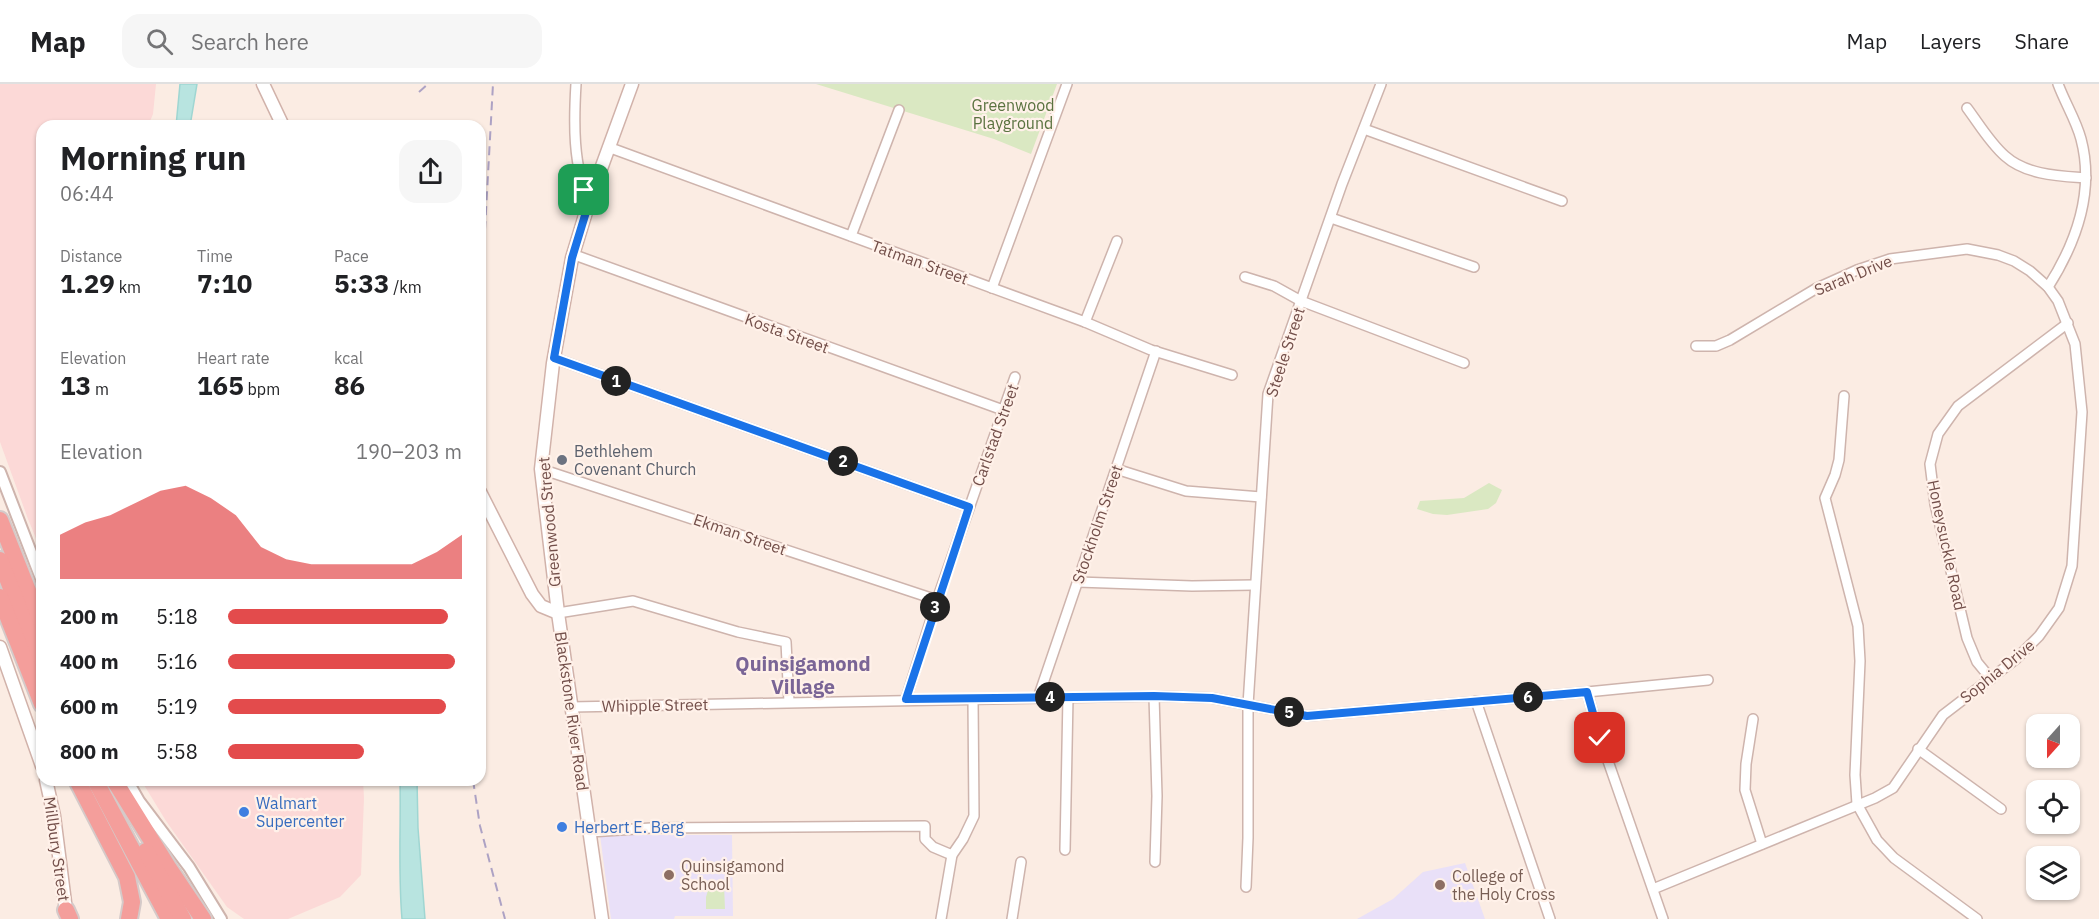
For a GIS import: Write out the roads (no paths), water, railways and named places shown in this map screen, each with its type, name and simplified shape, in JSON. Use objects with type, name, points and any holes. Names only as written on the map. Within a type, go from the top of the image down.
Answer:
[{"type":"highway","points":[[0,520],[36,611]]},
{"type":"highway","points":[[0,560],[36,652]]},
{"type":"highway","points":[[0,597],[36,689]]},
{"type":"highway","points":[[80,786],[130,887],[132,902],[129,919]]},
{"type":"highway","points":[[97,786],[169,919]]},
{"type":"highway","points":[[111,786],[183,919]]},
{"type":"highway","points":[[118,786],[203,919]]},
{"type":"highway","points":[[117,919],[130,887]]},
{"type":"main road","points":[[263,84],[280,120]]},
{"type":"main road","name":"Greenwood Street","points":[[558,613],[541,469],[554,358],[572,254],[632,84]]},
{"type":"main road","name":"Blackstone River Road","points":[[486,504],[532,594],[541,606],[558,613],[602,919]]},
{"type":"main road","points":[[0,647],[5,676],[36,751]]},
{"type":"main road","name":"Millbury Street","points":[[47,786],[54,816],[68,916]]},
{"type":"street","points":[[576,84],[578,160],[584,190],[590,199]]},
{"type":"street","points":[[992,288],[1067,84]]},
{"type":"street","name":"Steele Street","points":[[1246,887],[1248,705],[1268,394],[1381,84]]},
{"type":"street","points":[[2048,287],[2073,242],[2081,220],[2086,178],[2085,156],[2081,139],[2058,84]]},
{"type":"street","points":[[1967,108],[2006,158],[2037,172],[2086,178]]},
{"type":"street","points":[[851,236],[899,110]]},
{"type":"street","points":[[1364,129],[1562,201]]},
{"type":"street","name":"Tatman Street","points":[[608,147],[1085,322],[1156,351],[1232,375]]},
{"type":"street","points":[[1331,218],[1474,267]]},
{"type":"street","points":[[1085,322],[1117,241]]},
{"type":"street","name":"Sarah Drive","points":[[1696,346],[1716,346],[1730,340],[1817,288],[1857,270],[1890,259],[1967,249],[1998,255],[2022,266],[2048,287]]},
{"type":"street","name":"Kosta Street","points":[[572,254],[1003,410]]},
{"type":"street","points":[[1245,277],[1274,286],[1301,301],[1464,363]]},
{"type":"street","name":"Sophia Drive","points":[[1653,889],[1875,798],[1893,788],[1943,715],[2016,659],[2039,636],[2059,608],[2072,566],[2082,412],[2075,344],[2068,323],[2048,287]]},
{"type":"street","name":"Honeysuckle Road","points":[[1991,679],[1977,662],[1967,638],[1935,504],[1930,464],[1938,434],[1958,406],[2068,323]]},
{"type":"street","name":"Stockholm Street","points":[[1038,698],[1156,351]]},
{"type":"street","points":[[554,358],[969,507]]},
{"type":"street","name":"Carlstad Street","points":[[906,699],[969,507],[1016,377]]},
{"type":"street","points":[[1844,396],[1839,460],[1825,498],[1858,626],[1860,661],[1855,775],[1857,804],[1877,840],[1894,858],[1977,919]]},
{"type":"street","name":"Ekman Street","points":[[541,469],[938,600]]},
{"type":"street","points":[[1116,469],[1186,491],[1261,497]]},
{"type":"street","points":[[0,472],[36,565]]},
{"type":"street","points":[[1078,582],[1192,586],[1254,585]]},
{"type":"street","points":[[558,613],[633,601],[738,632],[786,642],[789,702]]},
{"type":"street","name":"Whipple Street","points":[[571,706],[1154,696],[1212,698],[1307,716],[1708,680]]},
{"type":"street","points":[[1587,692],[1600,738],[1663,919]]},
{"type":"street","points":[[1154,696],[1155,862]]},
{"type":"street","points":[[1065,850],[1068,697]]},
{"type":"street","points":[[941,919],[952,855],[974,816],[973,699]]},
{"type":"street","points":[[1476,701],[1550,919]]},
{"type":"street","points":[[1753,719],[1746,764],[1745,790],[1762,844]]},
{"type":"street","points":[[1918,749],[2001,809]]},
{"type":"street","points":[[130,786],[139,801],[189,867],[221,919]]},
{"type":"street","points":[[590,832],[651,828],[925,826],[925,839],[933,847],[952,855]]},
{"type":"street","points":[[1012,919],[1021,862]]},
{"type":"water","points":[[180,84],[197,84],[191,120],[177,120]]},
{"type":"water","points":[[400,786],[417,786],[425,919],[402,919]]},
{"type":"railway","points":[[419,92],[428,84]]},
{"type":"railway","points":[[486,211],[493,84]]},
{"type":"railway","points":[[474,786],[480,826],[505,919]]},
{"type":"place","name":"Bethlehem Covenant Church","points":[[562,460]]},
{"type":"place","name":"Walmart Supercenter","points":[[244,812]]},
{"type":"place","name":"Herbert E. Berg","points":[[562,827]]},
{"type":"place","name":"Quinsigamond School","points":[[669,875]]},
{"type":"place","name":"College of the Holy Cross","points":[[1440,885]]},
{"type":"district","name":"Quinsigamond Village","points":[[803,674]]},
{"type":"park label","name":"Greenwood Playground","points":[[1013,114]]}]
